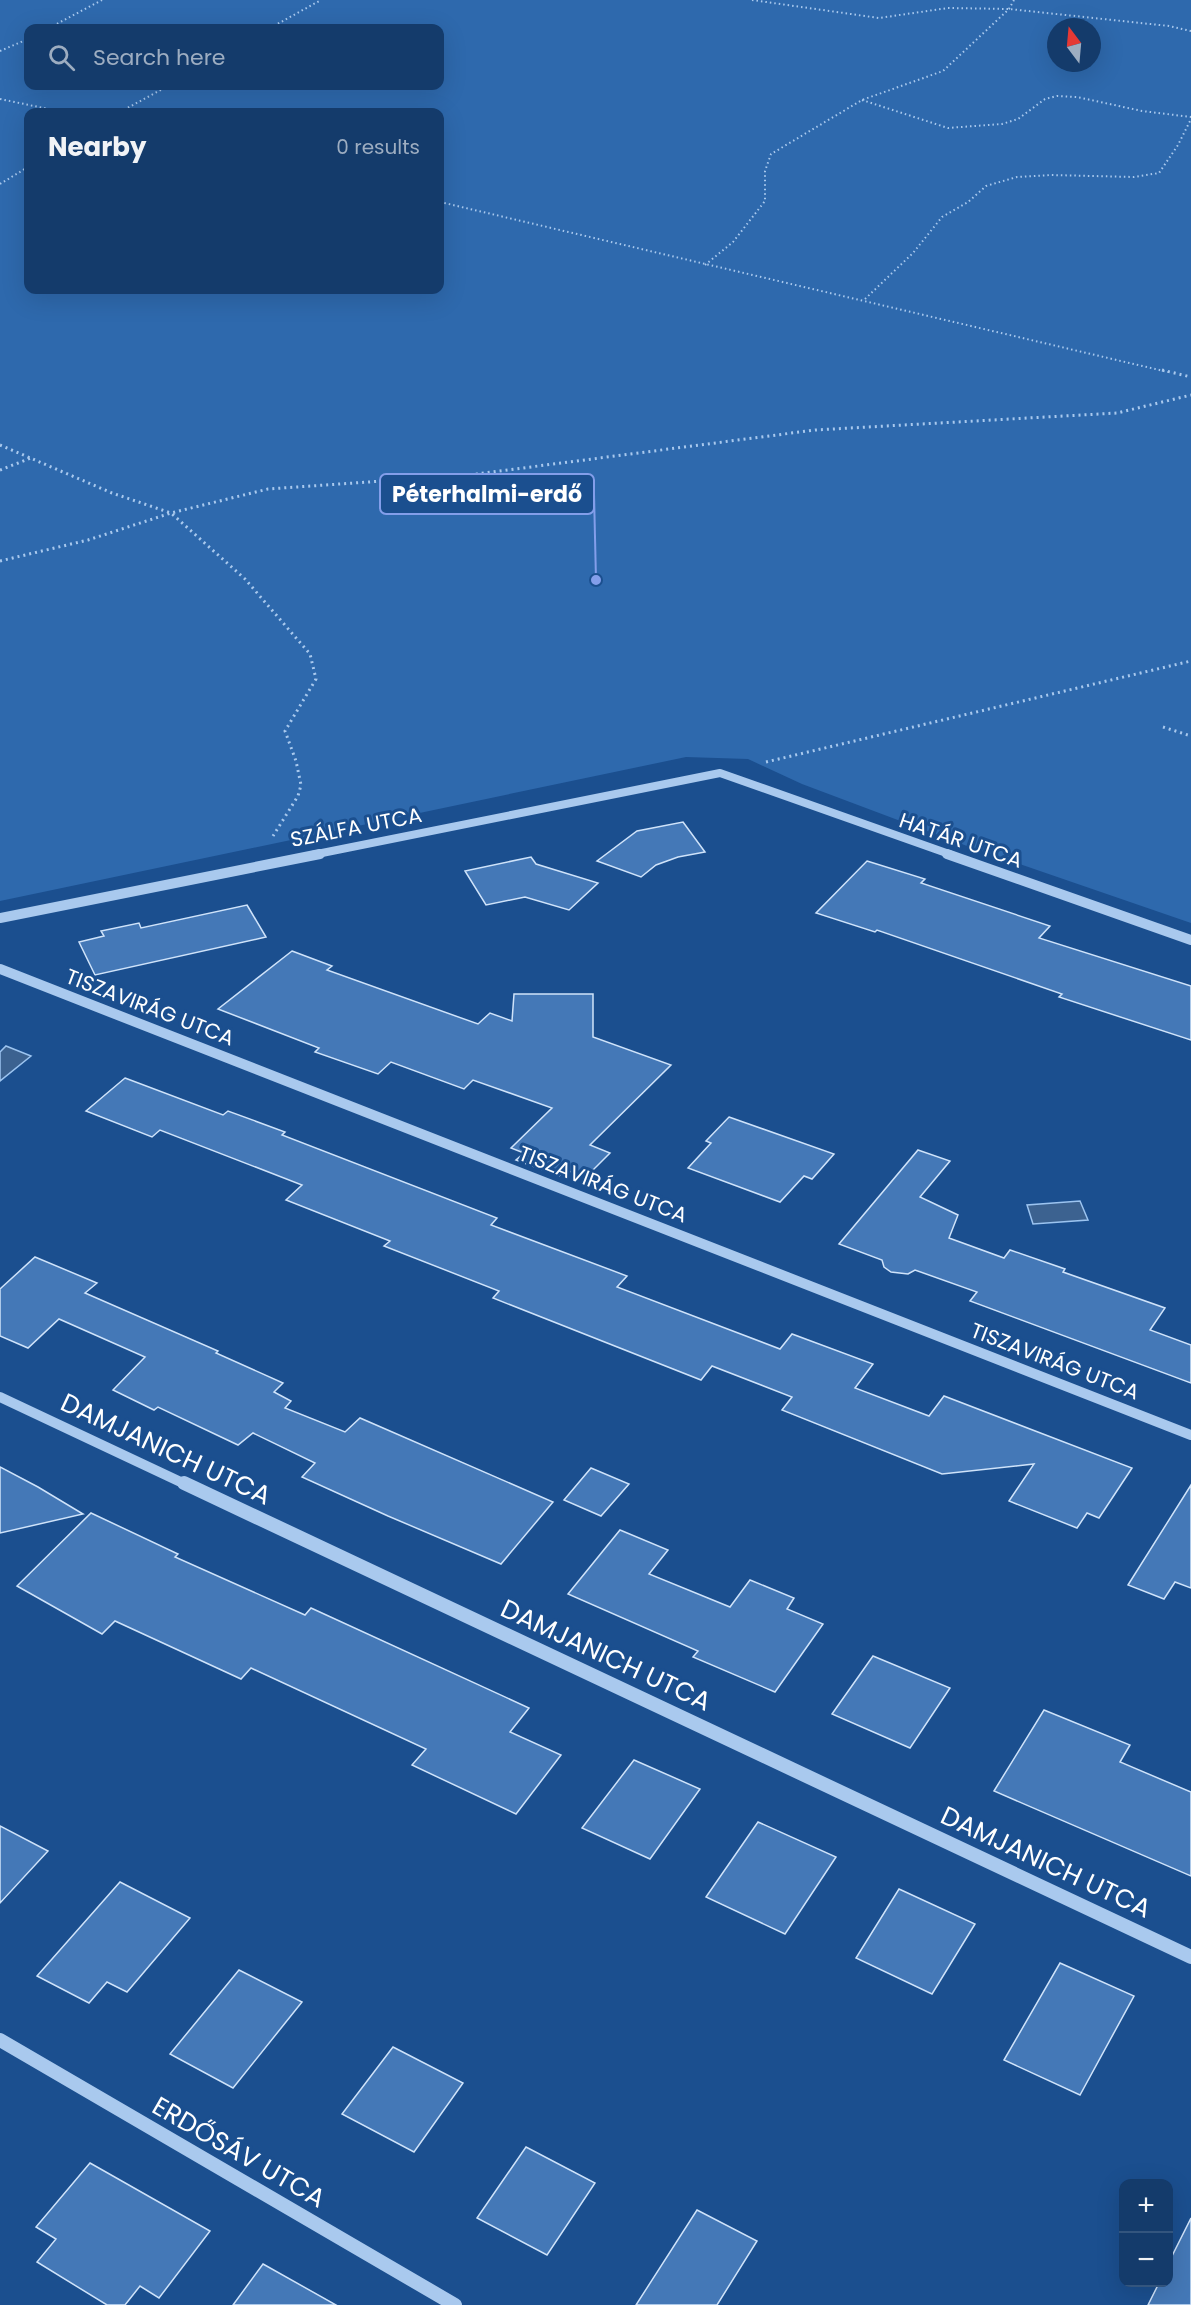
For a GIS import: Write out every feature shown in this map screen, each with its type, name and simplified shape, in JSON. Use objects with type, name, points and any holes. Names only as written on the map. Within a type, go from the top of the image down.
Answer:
[{"type":"street","name":"SZÁLFA UTCA","points":[[0,918],[720,773]]},
{"type":"street","name":"HATÁR UTCA","points":[[720,773],[1191,940]]},
{"type":"street","name":"TISZAVIRÁG UTCA","points":[[0,969],[1191,1435]]},
{"type":"street","name":"DAMJANICH UTCA","points":[[0,1397],[1191,1957]]},
{"type":"street","name":"ERDŐSÁV UTCA","points":[[0,2040],[455,2305]]},
{"type":"path","points":[[57,24],[102,0]]},
{"type":"path","points":[[277,24],[321,0]]},
{"type":"path","points":[[752,0],[879,18],[948,8],[1009,9],[1169,26],[1191,31]]},
{"type":"path","points":[[705,266],[733,242],[765,201],[765,171],[771,154],[862,100],[943,70],[1009,9],[1014,0]]},
{"type":"path","points":[[0,51],[24,41]]},
{"type":"path","points":[[127,108],[161,90]]},
{"type":"path","points":[[862,100],[948,128],[1002,124],[1018,119],[1032,106],[1057,96],[1191,118],[1178,145],[1159,173],[1134,177],[1028,177],[986,186],[968,201],[942,217],[914,253],[865,300]]},
{"type":"path","points":[[0,99],[44,108]]},
{"type":"path","points":[[0,184],[24,169]]},
{"type":"path","points":[[444,203],[705,266],[865,300],[1191,377]]},
{"type":"path","points":[[0,561],[88,540],[171,513],[268,489],[469,475],[815,430],[1117,413],[1191,395]]},
{"type":"path","points":[[0,445],[112,493],[171,513],[245,579],[310,654],[316,679],[285,731],[299,775],[300,792],[275,831],[268,855],[269,863]]},
{"type":"path","points":[[0,470],[32,458]]},
{"type":"path","points":[[720,773],[1191,661]]},
{"type":"path","points":[[1163,727],[1191,736]]},
{"type":"shaded area","points":[[0,0],[1191,0],[1191,923],[967,846],[802,784],[748,759],[686,757],[0,901]]},
{"type":"shaded area","points":[[6,1046],[31,1056],[0,1081],[0,1052]]},
{"type":"shaded area","points":[[1080,1201],[1088,1220],[1033,1224],[1027,1205]]},
{"type":"building","points":[[683,822],[705,852],[678,857],[656,865],[641,877],[597,861],[637,831]]},
{"type":"building","points":[[531,857],[536,864],[598,883],[569,910],[525,897],[486,905],[465,871]]},
{"type":"building","points":[[867,861],[925,879],[921,883],[1050,926],[1039,938],[1191,986],[1191,1040],[1059,997],[1062,994],[877,930],[875,932],[816,913]]},
{"type":"building","points":[[247,905],[266,937],[95,975],[79,942],[104,936],[101,931],[139,923],[141,928]]},
{"type":"building","points":[[292,951],[332,966],[327,970],[478,1024],[490,1013],[512,1021],[514,994],[593,994],[593,1037],[671,1065],[590,1145],[610,1153],[586,1177],[566,1170],[559,1176],[516,1160],[524,1153],[511,1148],[552,1108],[473,1080],[464,1089],[391,1062],[378,1074],[315,1052],[319,1048],[218,1009]]},
{"type":"building","points":[[125,1078],[223,1115],[228,1111],[285,1132],[282,1135],[497,1218],[491,1225],[627,1276],[617,1287],[780,1349],[792,1334],[873,1364],[855,1388],[929,1416],[944,1396],[1132,1468],[1099,1518],[1087,1513],[1077,1528],[1009,1501],[1034,1464],[942,1474],[782,1410],[792,1397],[712,1366],[701,1380],[493,1298],[499,1291],[384,1246],[390,1241],[286,1200],[302,1185],[160,1130],[152,1137],[86,1111]]},
{"type":"building","points":[[729,1117],[834,1154],[812,1179],[804,1176],[780,1202],[688,1168],[711,1143],[706,1141]]},
{"type":"building","points":[[918,1150],[950,1161],[920,1197],[958,1215],[949,1238],[1004,1258],[1010,1250],[1065,1269],[1063,1272],[1165,1308],[1150,1330],[1191,1345],[1191,1383],[970,1301],[977,1292],[915,1270],[908,1274],[891,1272],[884,1267],[882,1260],[839,1244]]},
{"type":"building","points":[[35,1257],[97,1283],[85,1293],[218,1351],[216,1353],[283,1383],[274,1392],[291,1401],[285,1408],[345,1432],[360,1418],[553,1502],[501,1564],[302,1477],[315,1463],[253,1433],[238,1445],[158,1407],[154,1410],[113,1390],[145,1357],[59,1319],[28,1348],[0,1336],[0,1289]]},
{"type":"building","points":[[0,1467],[38,1487],[83,1514],[0,1533]]},
{"type":"building","points":[[591,1468],[629,1484],[601,1516],[564,1500]]},
{"type":"building","points":[[1191,1485],[1191,1588],[1175,1582],[1164,1599],[1128,1585]]},
{"type":"building","points":[[91,1513],[178,1554],[175,1557],[305,1615],[311,1608],[529,1708],[510,1732],[561,1755],[516,1814],[412,1765],[426,1749],[251,1668],[241,1679],[115,1621],[102,1634],[17,1586]]},
{"type":"building","points":[[620,1530],[668,1550],[649,1574],[730,1607],[750,1580],[794,1598],[787,1609],[823,1624],[775,1692],[693,1657],[698,1651],[568,1594]]},
{"type":"building","points":[[873,1656],[950,1688],[910,1748],[832,1714]]},
{"type":"building","points":[[1044,1710],[1130,1745],[1120,1762],[1191,1792],[1191,1876],[994,1791]]},
{"type":"building","points":[[634,1760],[700,1789],[650,1859],[582,1828]]},
{"type":"building","points":[[758,1822],[836,1857],[785,1934],[706,1897]]},
{"type":"building","points":[[0,1826],[48,1851],[0,1903]]},
{"type":"building","points":[[120,1882],[190,1918],[127,1992],[107,1982],[89,2003],[37,1976]]},
{"type":"building","points":[[899,1889],[975,1924],[932,1994],[856,1958]]},
{"type":"building","points":[[1060,1963],[1134,1996],[1080,2095],[1004,2060]]},
{"type":"building","points":[[239,1970],[302,2002],[233,2088],[170,2054]]},
{"type":"building","points":[[393,2047],[463,2083],[414,2152],[342,2114]]},
{"type":"building","points":[[526,2147],[595,2183],[547,2255],[477,2218]]},
{"type":"building","points":[[90,2163],[210,2231],[159,2298],[140,2286],[125,2305],[107,2305],[37,2262],[56,2239],[36,2227]]},
{"type":"building","points":[[697,2210],[757,2241],[717,2305],[636,2305]]},
{"type":"building","points":[[1191,2218],[1191,2305],[1148,2305],[1157,2287],[1173,2287],[1173,2254]]},
{"type":"building","points":[[263,2264],[336,2305],[233,2305]]},
{"type":"place","name":"Péterhalmi-erdő","points":[[596,580]]}]
